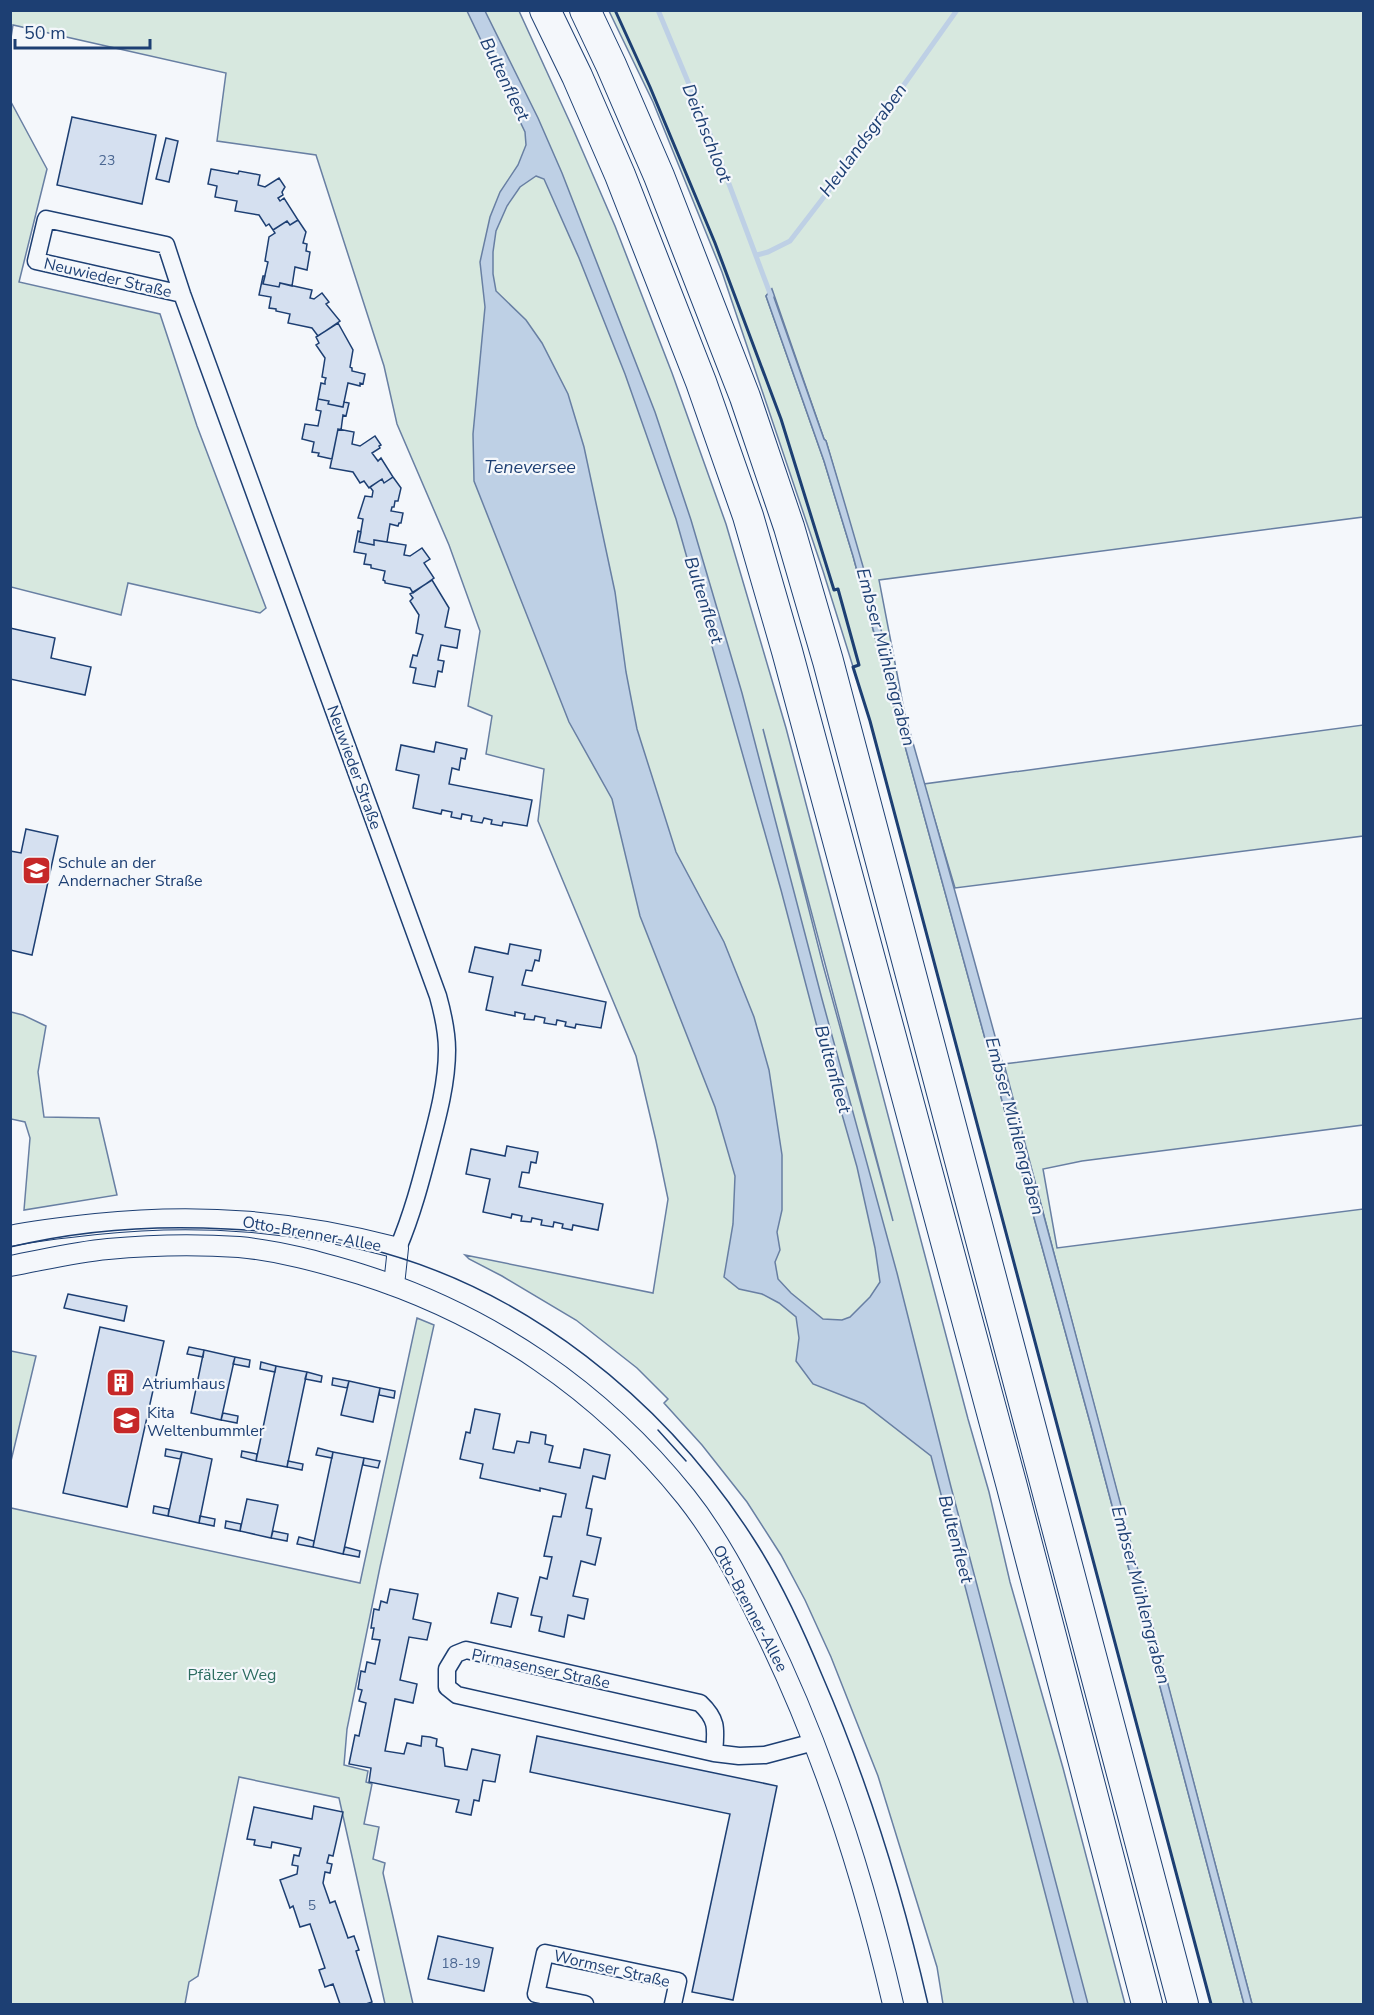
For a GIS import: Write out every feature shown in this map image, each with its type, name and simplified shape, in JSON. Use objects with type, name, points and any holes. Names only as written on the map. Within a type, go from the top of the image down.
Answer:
[{"type":"highway","points":[[545,10],[577,76],[620,175],[701,382],[748,516],[788,651],[1008,1471],[1147,2004]]},
{"type":"highway","points":[[585,10],[611,64],[658,176],[745,397],[789,527],[828,661],[1183,2004]]},
{"type":"street","name":"Neuwieder Straße","points":[[182,294],[36,261],[46,219],[166,245],[438,996],[445,1023],[447,1051],[438,1112],[411,1217],[398,1248]]},
{"type":"street","name":"Otto-Brenner-Allee","points":[[10,1236],[43,1229],[144,1219],[225,1218],[288,1225],[369,1240],[398,1248],[394,1285]]},
{"type":"street","name":"Otto-Brenner-Allee","points":[[10,1266],[106,1249],[162,1246],[237,1247],[291,1254],[394,1285],[429,1299],[511,1341],[589,1397],[635,1440],[687,1499],[726,1557],[773,1648],[796,1696],[832,1788],[881,1951],[893,2004]]},
{"type":"street","name":"Pirmasenser Straße","points":[[714,1753],[716,1735],[712,1714],[700,1703],[466,1650],[456,1654],[447,1669],[447,1687],[457,1695],[714,1753],[739,1756],[765,1755],[814,1742]]},
{"type":"street","name":"Wormser Straße","points":[[585,2004],[536,1994],[545,1953],[678,1981],[673,2004]]},
{"type":"green space","points":[[10,11],[519,11],[615,226],[672,373],[726,524],[786,728],[989,1492],[1010,1582],[1063,1768],[1125,2004],[943,2004],[937,1967],[878,1776],[831,1657],[781,1555],[747,1502],[702,1445],[664,1403],[668,1399],[637,1368],[576,1320],[465,1255],[653,1293],[668,1199],[636,1056],[538,821],[544,769],[486,754],[492,716],[468,706],[480,631],[449,545],[397,424],[384,366],[316,155],[217,141],[226,73],[13,25],[11,38]],"holes":[[[763,729],[893,1221],[823,965]]]},
{"type":"green space","points":[[609,11],[1363,11],[1363,517],[879,580],[905,715],[826,441],[772,289],[766,296],[824,461],[853,556],[1091,1426],[1244,2004],[1211,2004],[870,721],[823,571],[722,272],[653,102]]},
{"type":"green space","points":[[11,102],[47,169],[19,282],[160,314],[197,426],[266,608],[260,613],[128,583],[121,615],[11,587]]},
{"type":"green space","points":[[1363,725],[1363,836],[955,888],[924,784]]},
{"type":"green space","points":[[11,1012],[46,1026],[38,1072],[44,1117],[99,1118],[117,1195],[24,1210],[30,1138],[25,1122],[11,1119]]},
{"type":"green space","points":[[1363,1018],[1363,1125],[1082,1161],[1043,1169],[1057,1248],[1363,1209],[1363,2004],[1252,2004],[1004,1064]]},
{"type":"green space","name":"Pfälzer Weg","points":[[417,1318],[434,1325],[380,1567],[347,1729],[344,1765],[368,1771],[366,1782],[372,1784],[364,1824],[379,1827],[373,1859],[385,1863],[383,1873],[413,2004],[385,2004],[339,1798],[239,1777],[198,1976],[189,1982],[185,2004],[11,2004],[11,1508],[360,1583]]},
{"type":"green space","points":[[10,1351],[36,1356],[11,1461]]},
{"type":"water","name":"Teneversee","points":[[467,11],[485,11],[538,118],[562,173],[655,412],[691,520],[742,693],[897,1273],[951,1487],[1088,2004],[1074,2004],[931,1456],[864,1404],[813,1384],[796,1361],[799,1338],[796,1317],[779,1303],[762,1294],[739,1289],[724,1277],[733,1224],[735,1176],[715,1107],[640,916],[612,799],[569,722],[474,481],[473,434],[485,307],[480,262],[490,217],[500,192],[518,165],[526,145],[525,132]],"holes":[[[536,176],[544,179],[579,258],[625,374],[676,519],[857,1167],[880,1282],[870,1297],[850,1317],[842,1320],[823,1319],[791,1293],[778,1279],[775,1262],[780,1250],[777,1232],[782,1210],[782,1155],[769,1070],[754,1017],[724,942],[676,852],[637,729],[626,672],[615,592],[584,447],[568,394],[542,343],[526,320],[496,291],[493,274],[496,231],[507,206],[520,187]]]},
{"type":"water","name":"Embser Mühlengraben","points":[[771,289],[826,441],[968,937],[1092,1394],[1252,2004],[1244,2004],[1091,1426],[853,556],[824,461],[766,296]]},
{"type":"building","points":[[72,117],[156,135],[142,204],[57,185]]},
{"type":"building","points":[[166,138],[178,141],[169,182],[156,179]]},
{"type":"building","points":[[211,169],[260,175],[258,185],[265,187],[279,178],[285,187],[283,195],[278,198],[280,201],[284,198],[298,220],[290,225],[287,221],[273,230],[269,224],[266,226],[259,215],[235,211],[237,201],[215,197],[217,186],[208,184]]},
{"type":"building","points":[[298,220],[306,232],[303,243],[307,244],[306,251],[310,252],[307,270],[295,267],[292,286],[280,283],[279,287],[263,284],[268,262],[265,261],[269,237],[275,233],[273,230],[287,221],[290,225]]},
{"type":"building","points":[[263,276],[265,276],[263,284],[279,287],[280,283],[312,290],[310,298],[314,299],[322,293],[329,302],[326,304],[340,321],[318,336],[312,328],[288,323],[290,314],[269,308],[271,297],[259,295]]},
{"type":"building","points":[[338,323],[353,350],[350,367],[352,371],[365,374],[363,384],[360,383],[360,386],[348,383],[343,407],[318,399],[321,383],[325,384],[326,378],[322,377],[325,358],[316,345],[319,343],[316,337]]},
{"type":"building","points":[[318,399],[343,407],[344,402],[349,403],[346,416],[343,415],[341,430],[338,429],[332,459],[312,452],[314,442],[302,439],[305,424],[318,426],[321,411],[316,410]]},
{"type":"building","points":[[338,429],[354,432],[352,444],[360,446],[375,436],[381,445],[372,453],[378,461],[381,458],[393,477],[384,483],[382,479],[369,488],[364,481],[360,483],[353,472],[330,468]]},
{"type":"building","points":[[393,477],[401,488],[398,501],[395,501],[391,511],[403,513],[401,523],[398,526],[390,524],[387,542],[374,540],[374,545],[359,542],[363,519],[358,518],[365,496],[372,497],[373,491],[370,487],[382,479],[384,483]]},
{"type":"building","points":[[358,531],[361,532],[359,542],[374,545],[374,540],[406,545],[404,555],[410,556],[422,548],[430,559],[424,563],[434,578],[413,593],[410,588],[385,583],[383,580],[385,571],[364,564],[366,554],[354,552]]},
{"type":"building","points":[[432,580],[449,608],[445,627],[460,630],[457,648],[441,645],[438,660],[444,661],[442,672],[438,671],[435,687],[413,683],[416,668],[410,667],[413,655],[417,656],[423,635],[416,633],[419,615],[410,601],[413,598],[410,594]]},
{"type":"building","points":[[10,628],[55,638],[51,658],[91,667],[85,695],[10,679]]},
{"type":"building","points":[[436,742],[467,749],[465,759],[461,758],[459,770],[452,768],[449,784],[532,800],[527,826],[503,822],[502,826],[491,824],[492,820],[484,818],[482,823],[471,821],[472,816],[462,814],[461,819],[451,817],[452,812],[442,810],[441,814],[413,808],[419,775],[396,770],[401,745],[434,752]]},
{"type":"building","points":[[26,829],[58,836],[32,955],[10,950],[10,851],[21,853]]},
{"type":"building","points":[[510,944],[541,950],[539,961],[535,960],[532,971],[526,970],[522,985],[606,1002],[601,1028],[576,1024],[575,1028],[565,1026],[566,1022],[557,1020],[556,1025],[544,1023],[545,1018],[535,1016],[534,1020],[524,1019],[525,1014],[515,1012],[515,1016],[486,1010],[493,977],[469,972],[475,947],[508,954]]},
{"type":"building","points":[[507,1146],[538,1152],[536,1163],[531,1162],[529,1173],[522,1172],[519,1187],[603,1204],[598,1230],[573,1225],[572,1230],[562,1228],[563,1224],[554,1222],[553,1227],[541,1225],[542,1220],[532,1218],[531,1222],[521,1221],[522,1216],[512,1214],[511,1218],[483,1212],[490,1179],[466,1174],[471,1149],[505,1156]]},
{"type":"building","points":[[68,1294],[127,1306],[124,1321],[64,1308]]},
{"type":"building","name":"Atriumhaus","points":[[100,1327],[164,1341],[127,1507],[63,1493]]},
{"type":"building","points":[[189,1347],[204,1350],[203,1357],[187,1354]]},
{"type":"building","points":[[204,1350],[235,1357],[221,1420],[191,1413]]},
{"type":"building","points":[[235,1357],[250,1360],[249,1367],[233,1364]]},
{"type":"building","points":[[261,1362],[276,1366],[275,1372],[260,1369]]},
{"type":"building","points":[[276,1366],[307,1372],[287,1467],[256,1461]]},
{"type":"building","points":[[307,1372],[322,1376],[321,1382],[305,1379]]},
{"type":"building","points":[[333,1378],[349,1381],[347,1388],[332,1385]]},
{"type":"building","points":[[349,1381],[380,1388],[373,1422],[341,1415]]},
{"type":"building","points":[[380,1388],[395,1391],[394,1398],[379,1395]]},
{"type":"building","points":[[475,1409],[500,1414],[493,1449],[514,1453],[517,1441],[529,1443],[531,1432],[546,1435],[545,1444],[553,1446],[549,1462],[580,1468],[584,1449],[610,1455],[605,1479],[593,1476],[586,1508],[592,1509],[587,1535],[601,1538],[595,1565],[581,1561],[573,1596],[588,1599],[584,1619],[568,1615],[564,1637],[539,1631],[542,1617],[531,1615],[540,1577],[547,1579],[552,1557],[544,1556],[553,1516],[561,1517],[566,1494],[540,1488],[540,1491],[480,1478],[483,1464],[460,1459],[466,1432],[470,1433]]},
{"type":"building","points":[[223,1413],[238,1416],[237,1423],[221,1420]]},
{"type":"building","points":[[318,1448],[333,1452],[332,1458],[316,1455]]},
{"type":"building","points":[[166,1449],[182,1452],[180,1459],[165,1456]]},
{"type":"building","points":[[242,1451],[257,1454],[256,1461],[241,1457]]},
{"type":"building","points":[[182,1452],[212,1459],[199,1523],[168,1516]]},
{"type":"building","points":[[333,1452],[364,1458],[343,1554],[313,1547]]},
{"type":"building","points":[[364,1458],[380,1461],[378,1468],[363,1465]]},
{"type":"building","points":[[288,1461],[303,1464],[302,1470],[287,1467]]},
{"type":"building","points":[[247,1499],[278,1505],[271,1538],[240,1531]]},
{"type":"building","points":[[154,1506],[169,1509],[168,1516],[153,1513]]},
{"type":"building","points":[[200,1516],[215,1519],[214,1526],[199,1523]]},
{"type":"building","points":[[226,1521],[241,1524],[240,1531],[225,1528]]},
{"type":"building","points":[[273,1531],[288,1534],[287,1541],[271,1538]]},
{"type":"building","points":[[299,1537],[314,1541],[313,1547],[297,1544]]},
{"type":"building","points":[[345,1547],[360,1551],[359,1557],[343,1554]]},
{"type":"building","points":[[390,1589],[418,1594],[413,1619],[431,1623],[427,1640],[409,1637],[400,1680],[417,1684],[413,1703],[395,1699],[385,1751],[404,1754],[407,1743],[421,1746],[422,1736],[437,1739],[436,1746],[443,1748],[445,1766],[467,1770],[472,1749],[500,1755],[495,1782],[483,1780],[479,1801],[474,1800],[471,1815],[456,1812],[459,1800],[369,1782],[371,1768],[349,1764],[355,1735],[359,1736],[366,1703],[359,1701],[362,1690],[358,1689],[361,1671],[365,1672],[367,1662],[375,1664],[380,1640],[372,1639],[374,1609],[379,1610],[381,1601],[387,1603]]},
{"type":"building","points":[[498,1593],[518,1598],[511,1627],[491,1623]]},
{"type":"building","points":[[537,1736],[777,1786],[733,2000],[692,1992],[730,1814],[530,1772]]},
{"type":"building","points":[[314,1806],[343,1812],[333,1856],[329,1855],[327,1863],[332,1864],[330,1873],[325,1872],[323,1883],[330,1903],[335,1901],[348,1938],[354,1936],[359,1950],[356,1951],[372,2002],[366,2004],[340,2004],[333,1984],[325,1987],[319,1970],[325,1968],[310,1924],[300,1927],[293,1906],[290,1908],[280,1880],[297,1874],[298,1866],[292,1865],[294,1855],[299,1856],[301,1848],[272,1842],[271,1848],[254,1845],[255,1840],[247,1839],[254,1807],[312,1819]]},
{"type":"building","points":[[438,1936],[493,1948],[484,1991],[428,1979]]},
{"type":"waterway","name":"Deichschloot","points":[[658,10],[714,144],[771,296]]},
{"type":"waterway","name":"Heulandsgraben","points":[[757,255],[790,241],[830,189],[957,10]]},
{"type":"tram line","points":[[10,1247],[64,1236],[145,1228],[261,1231],[328,1240],[361,1247],[421,1265],[479,1290],[534,1320],[586,1356],[634,1397],[679,1441],[719,1490],[755,1541],[783,1590],[839,1715],[869,1796],[907,1920],[928,2004]]},
{"type":"tram line","points":[[658,1430],[686,1461]]},
{"type":"wall","points":[[615,10],[715,243],[781,419],[834,590],[838,589],[859,665],[853,667],[870,721],[1211,2004]]},
{"type":"place","name":"Schule an der Andernacher Straße","points":[[37,871]]},
{"type":"place","name":"Atriumhaus","points":[[121,1383]]},
{"type":"place","name":"Kita Weltenbummler","points":[[126,1421]]},
{"type":"water label","name":"Bultenfleet","points":[[505,79]]},
{"type":"water label","name":"Bultenfleet","points":[[704,600]]},
{"type":"water label","name":"Bultenfleet","points":[[833,1069]]},
{"type":"water label","name":"Bultenfleet","points":[[956,1539]]}]
